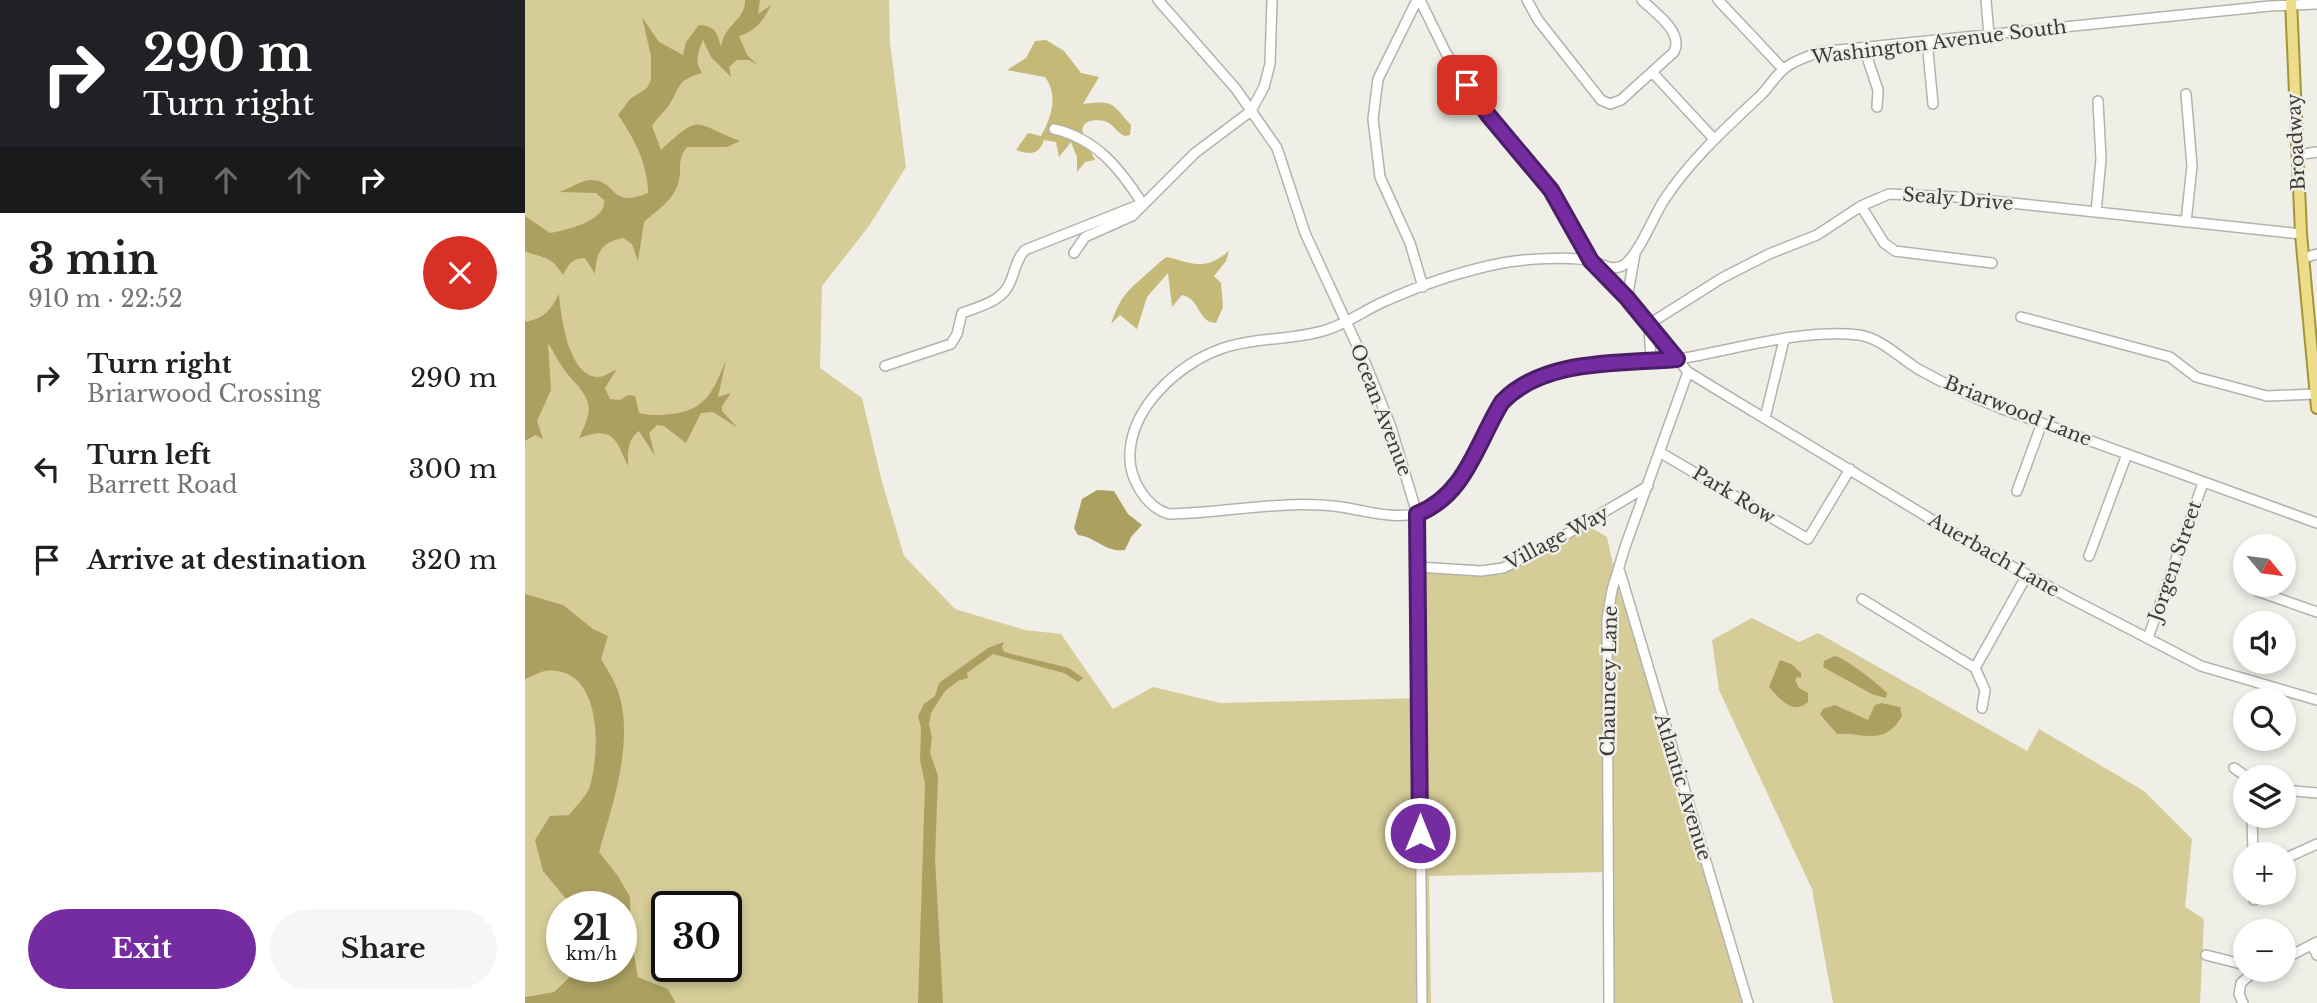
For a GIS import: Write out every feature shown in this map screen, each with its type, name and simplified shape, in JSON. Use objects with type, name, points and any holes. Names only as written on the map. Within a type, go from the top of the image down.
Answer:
[{"type":"main road","name":"Broadway","points":[[2291,2],[2301,234],[2314,351],[2317,408]]},
{"type":"street","name":"Ocean Avenue","points":[[1158,0],[1212,61],[1277,148],[1305,233],[1346,320],[1391,427],[1417,514],[1422,1003]]},
{"type":"street","points":[[1074,253],[1085,237],[1132,216],[1142,203],[1164,186],[1195,153],[1251,111],[1264,87],[1270,64],[1272,0]]},
{"type":"street","points":[[1418,0],[1446,53],[1489,116],[1551,190],[1591,261],[1627,298],[1688,372]]},
{"type":"street","points":[[1418,0],[1378,79],[1373,119],[1380,177],[1410,243],[1423,287]]},
{"type":"street","points":[[1527,0],[1538,20],[1606,103],[1621,100],[1674,52],[1677,45],[1677,36],[1642,0]]},
{"type":"street","points":[[1718,0],[1783,69]]},
{"type":"street","points":[[1986,0],[1989,35]]},
{"type":"street","name":"Washington Avenue South","points":[[1627,298],[1635,252],[1664,199],[1688,166],[1771,85],[1783,69],[1796,60],[1819,52],[2291,2],[2317,4]]},
{"type":"street","points":[[1927,41],[1933,104]]},
{"type":"street","points":[[1864,48],[1878,90],[1877,107]]},
{"type":"street","points":[[1652,72],[1714,139]]},
{"type":"street","points":[[2186,94],[2192,166],[2186,222]]},
{"type":"street","points":[[2096,212],[2101,159],[2098,101]]},
{"type":"street","points":[[1054,129],[1076,136],[1104,153],[1120,170],[1142,203]]},
{"type":"street","points":[[2297,155],[2317,152]]},
{"type":"street","name":"Sealy Drive","points":[[1649,324],[1722,278],[1769,254],[1817,235],[1879,197],[1897,193],[2301,234]]},
{"type":"street","points":[[885,366],[951,344],[957,334],[962,313],[993,301],[1007,290],[1017,259],[1025,250],[1142,203]]},
{"type":"street","points":[[1861,206],[1884,243],[1895,251],[1991,263]]},
{"type":"street","points":[[1417,514],[1393,515],[1310,505],[1262,505],[1169,514],[1157,509],[1147,500],[1134,476],[1130,450],[1138,422],[1156,395],[1180,372],[1205,356],[1229,346],[1306,335],[1331,328],[1423,287],[1501,263],[1535,259],[1591,261],[1612,268],[1626,264],[1635,252]]},
{"type":"street","points":[[2303,258],[2317,254]]},
{"type":"street","points":[[2021,317],[2171,356],[2196,377],[2267,396],[2315,394]]},
{"type":"street","points":[[1649,324],[1651,361]]},
{"type":"street","name":"Briarwood Lane","points":[[1417,514],[1430,508],[1462,478],[1493,417],[1512,392],[1532,380],[1554,372],[1593,366],[1677,359],[1783,340],[1836,334],[1867,337],[1960,391],[2317,523]]},
{"type":"street","points":[[1765,418],[1783,340]]},
{"type":"street","name":"Auerbach Lane","points":[[1688,372],[2027,575],[2217,671],[2317,700]]},
{"type":"street","name":"Chauncey Lane","points":[[1609,1003],[1606,655],[1609,606],[1688,372]]},
{"type":"street","points":[[2017,491],[2042,423]]},
{"type":"street","name":"Park Row","points":[[1661,453],[1808,539],[1850,469]]},
{"type":"street","points":[[2089,556],[2127,454]]},
{"type":"street","name":"Jorgen Street","points":[[2148,638],[2203,483]]},
{"type":"street","name":"Village Way","points":[[1418,567],[1481,570],[1503,568],[1538,551],[1648,486]]},
{"type":"street","name":"Atlantic Avenue","points":[[1619,570],[1748,1003]]},
{"type":"street","points":[[1975,668],[2027,575]]},
{"type":"street","points":[[2274,597],[2317,612]]},
{"type":"street","points":[[1862,599],[1975,668],[1985,690],[1982,708]]},
{"type":"street","points":[[2296,791],[2317,793]]},
{"type":"street","points":[[2296,854],[2317,844]]},
{"type":"street","points":[[2296,953],[2314,943],[2317,955]]},
{"type":"street","points":[[2206,955],[2233,962]]},
{"type":"street","points":[[2242,982],[2239,995],[2243,1003]]},
{"type":"shaded area","points":[[525,0],[889,0],[890,43],[906,167],[869,226],[822,286],[820,368],[862,398],[882,482],[904,556],[955,609],[1025,630],[1061,634],[1113,709],[1153,687],[1220,703],[1423,698],[1421,571],[1501,575],[1590,527],[1607,537],[1617,583],[1746,1003],[1610,1003],[1607,872],[1429,876],[1431,1003],[676,1003],[668,989],[638,977],[637,891],[626,891],[600,854],[572,891],[546,891],[546,982],[564,982],[554,992],[525,997]]},
{"type":"shaded area","points":[[745,0],[760,0],[758,14],[771,5],[758,25],[739,36],[747,55],[758,65],[749,60],[737,60],[729,67],[731,77],[711,57],[703,40],[697,60],[702,73],[683,82],[652,126],[661,150],[684,130],[699,125],[740,141],[727,147],[687,147],[682,156],[679,179],[672,196],[644,222],[638,261],[632,244],[623,238],[609,242],[601,250],[595,274],[585,258],[571,263],[563,275],[547,258],[525,251],[525,216],[550,233],[584,223],[599,214],[603,207],[604,200],[596,193],[560,192],[592,180],[606,185],[626,198],[648,193],[646,172],[639,152],[618,115],[630,99],[647,88],[651,80],[651,56],[642,17],[659,42],[683,55],[686,42],[699,25],[715,31],[721,47],[727,32],[742,12]]},
{"type":"shaded area","points":[[1046,40],[1064,51],[1081,73],[1099,77],[1083,104],[1107,103],[1131,125],[1130,135],[1125,136],[1105,121],[1090,121],[1085,124],[1083,133],[1095,160],[1085,162],[1077,172],[1077,157],[1071,142],[1059,157],[1056,142],[1044,140],[1037,151],[1026,153],[1016,150],[1028,133],[1041,136],[1048,122],[1053,99],[1045,77],[1007,70],[1026,58],[1035,41]]},
{"type":"shaded area","points":[[1229,251],[1226,261],[1214,276],[1221,283],[1223,307],[1216,323],[1205,319],[1188,297],[1182,295],[1172,307],[1168,273],[1147,297],[1137,329],[1120,315],[1111,324],[1126,294],[1167,257],[1206,264]]},
{"type":"shaded area","points":[[559,294],[568,343],[579,366],[596,377],[617,369],[605,388],[610,399],[620,400],[628,395],[635,396],[639,413],[643,414],[684,412],[694,408],[708,396],[726,360],[718,397],[731,393],[722,406],[722,411],[738,428],[713,412],[701,413],[686,443],[664,426],[657,425],[649,433],[655,456],[639,431],[630,442],[628,466],[616,441],[606,434],[579,438],[587,419],[588,405],[583,392],[548,343],[551,390],[537,421],[543,439],[535,435],[525,441],[525,322],[546,313]]},
{"type":"shaded area","points":[[1097,490],[1114,491],[1128,514],[1142,525],[1131,537],[1125,550],[1112,549],[1078,535],[1074,528],[1082,499]]},
{"type":"shaded area","points":[[525,594],[563,605],[593,629],[608,636],[601,659],[619,693],[624,736],[619,776],[599,852],[627,891],[560,891],[543,871],[535,840],[550,816],[569,815],[589,789],[596,734],[588,696],[578,681],[564,673],[545,671],[525,679]]},
{"type":"shaded area","points":[[1752,618],[1799,642],[1818,633],[2027,751],[2039,729],[2144,791],[2192,839],[2185,907],[2204,919],[2200,1003],[1833,1003],[1812,889],[1719,690],[1712,640]]},
{"type":"shaded area","points":[[1004,642],[1004,652],[1069,668],[1083,678],[1078,682],[1064,673],[993,654],[967,673],[968,678],[958,681],[945,691],[931,713],[930,753],[938,776],[935,860],[943,1003],[918,1003],[925,784],[920,760],[921,728],[918,716],[924,704],[935,696],[939,683],[988,648]]},
{"type":"shaded area","points":[[1835,656],[1854,666],[1877,684],[1887,693],[1886,698],[1872,694],[1823,667],[1824,661]]},
{"type":"shaded area","points":[[1780,660],[1791,664],[1801,673],[1801,678],[1797,677],[1795,680],[1799,688],[1808,693],[1808,702],[1802,706],[1787,704],[1769,687]]},
{"type":"shaded area","points":[[1881,703],[1900,707],[1902,716],[1895,726],[1880,735],[1837,734],[1820,714],[1823,709],[1835,705],[1868,720],[1875,705]]},
{"type":"shaded area","points":[[637,971],[638,977],[668,989],[676,1003],[525,1003],[525,997],[554,992],[564,982],[637,982]]},
{"type":"route","points":[[1420,833],[1417,514],[1430,508],[1462,478],[1502,402],[1512,392],[1532,380],[1554,372],[1593,366],[1677,359],[1627,298],[1591,261],[1551,190],[1489,116],[1467,85]]}]
